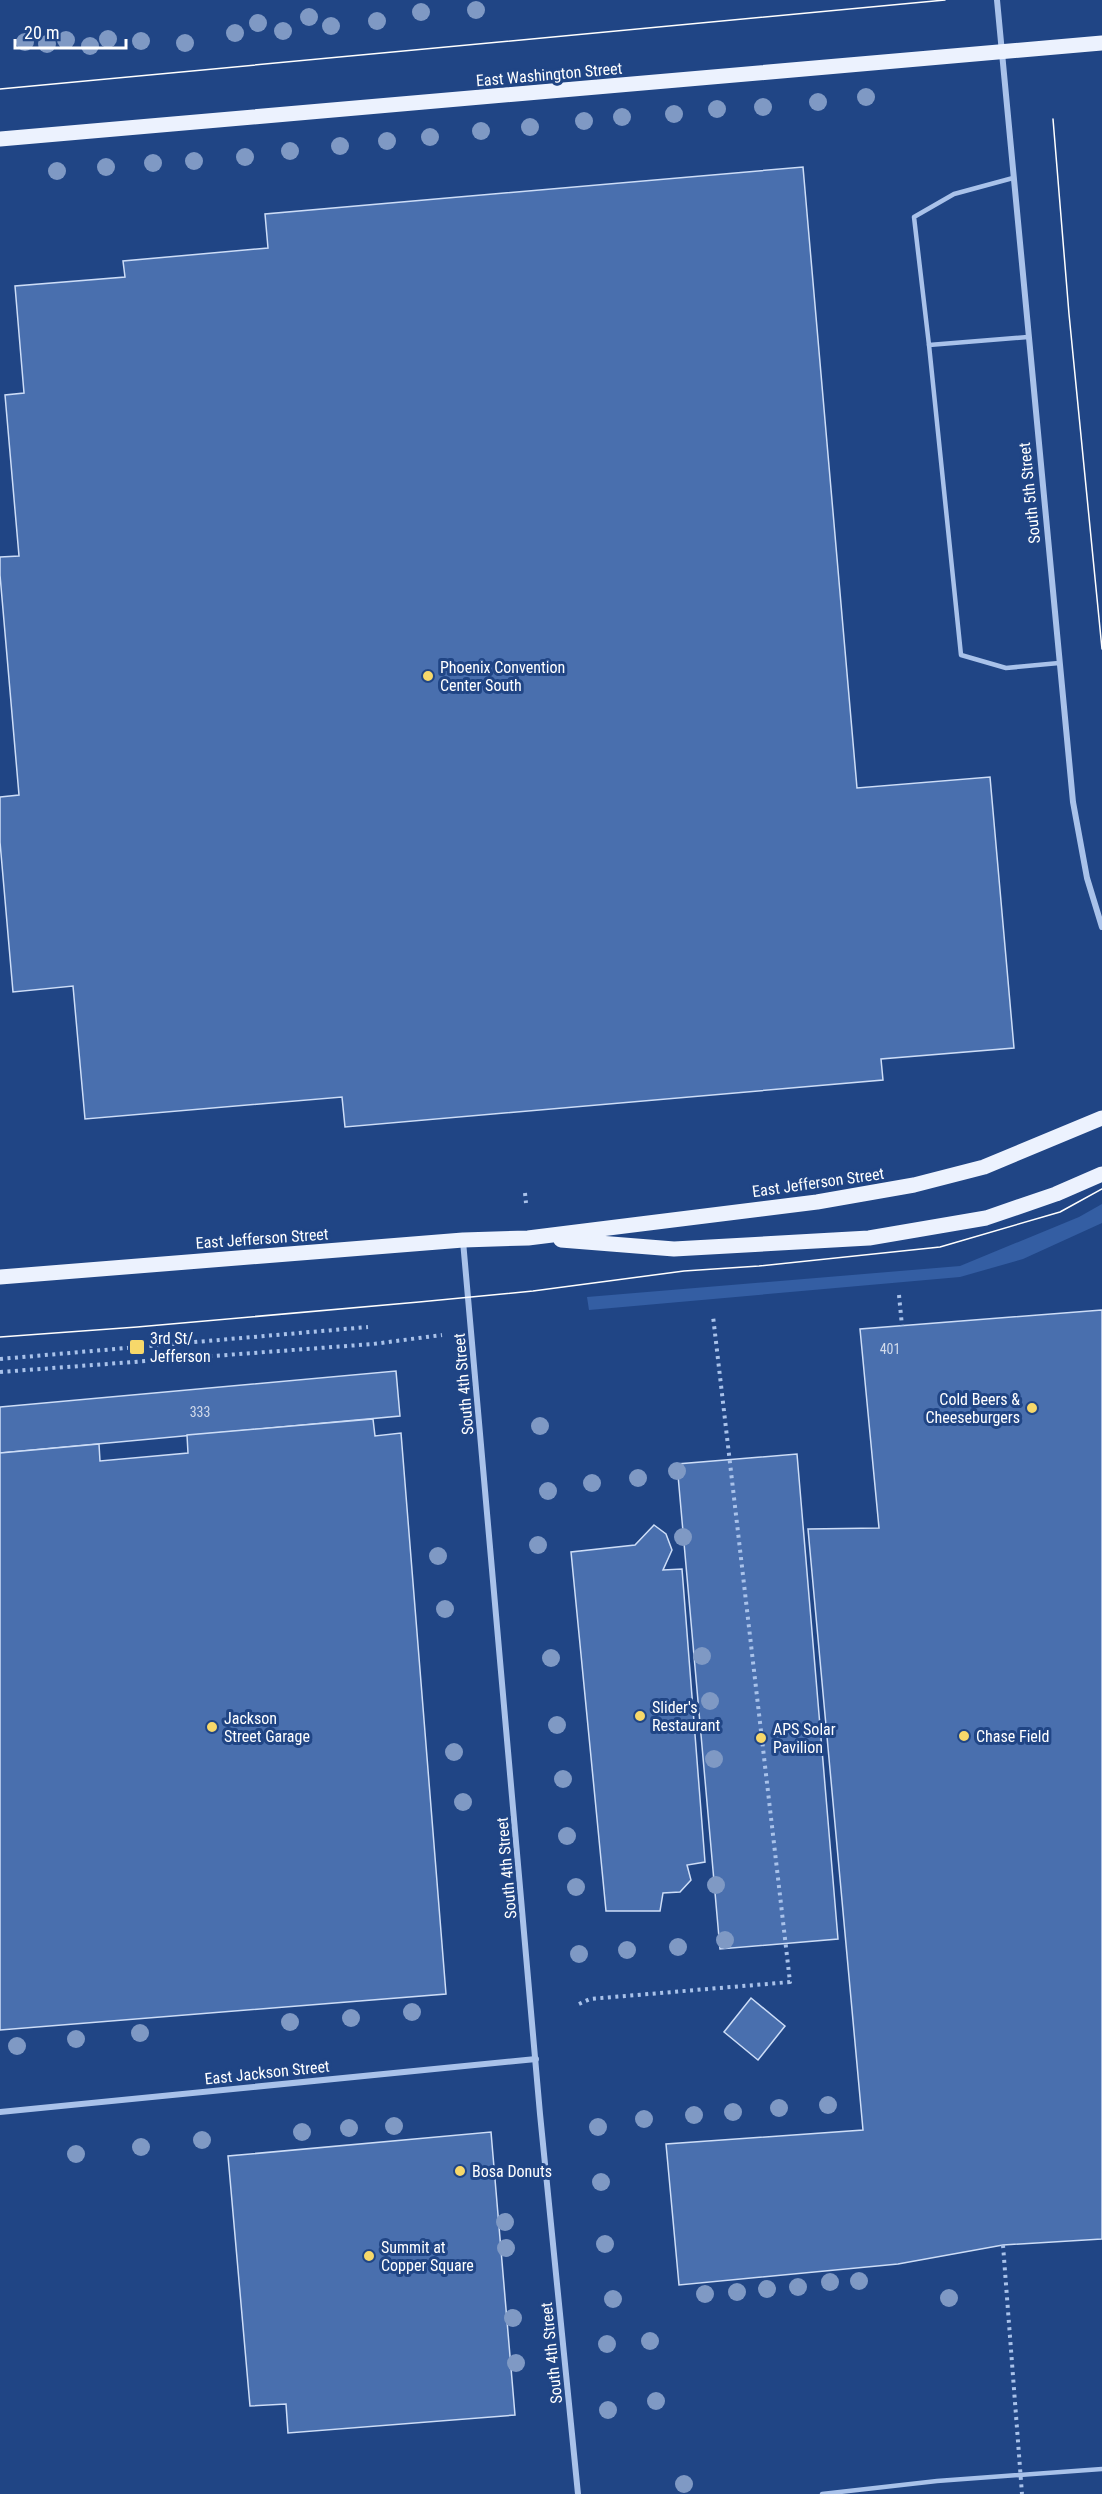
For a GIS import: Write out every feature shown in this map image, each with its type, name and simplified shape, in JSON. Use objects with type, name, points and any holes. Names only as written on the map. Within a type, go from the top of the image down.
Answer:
[{"type":"main road","name":"East Washington Street","points":[[0,139],[1102,43]]},
{"type":"main road","name":"East Jefferson Street","points":[[0,1277],[463,1240],[528,1238],[817,1202],[914,1185],[984,1167],[1102,1118]]},
{"type":"main road","name":"East Jefferson Street","points":[[528,1238],[674,1249],[869,1238],[986,1218],[1056,1194],[1102,1174]]},
{"type":"street","name":"South 5th Street","points":[[997,0],[1073,802],[1087,878],[1102,927]]},
{"type":"street","name":"South 4th Street","points":[[463,1240],[536,2059],[578,2494]]},
{"type":"street","name":"East Jackson Street","points":[[0,2112],[536,2059]]},
{"type":"lane","points":[[1013,178],[954,194],[914,217],[961,655],[1006,668],[1059,663]]},
{"type":"lane","points":[[929,345],[1028,337]]},
{"type":"lane","points":[[822,2494],[936,2481],[1102,2469]]},
{"type":"path","points":[[525,1193],[526,1203]]},
{"type":"path","points":[[899,1294],[902,1326]]},
{"type":"path","points":[[579,2004],[590,1999],[790,1982],[712,1316]]},
{"type":"path","points":[[0,1359],[368,1327]]},
{"type":"path","points":[[0,1372],[373,1344],[442,1335]]},
{"type":"path","points":[[1003,2245],[1022,2494]]},
{"type":"shaded area","points":[[1102,1204],[1102,1223],[1023,1259],[960,1277],[589,1310],[587,1297],[960,1266],[1079,1217]]},
{"type":"building","name":"Phoenix Convention Center South","points":[[803,167],[857,788],[990,777],[1014,1048],[881,1059],[883,1080],[345,1127],[342,1097],[85,1119],[73,986],[13,992],[0,842],[0,797],[19,795],[0,575],[0,557],[19,556],[5,395],[24,393],[15,286],[125,277],[123,261],[268,248],[265,214]]},
{"type":"building","name":"Chase Field","points":[[1102,1310],[1102,2239],[1003,2245],[898,2264],[679,2285],[666,2144],[863,2130],[808,1529],[879,1528],[860,1329]]},
{"type":"building","points":[[396,1371],[400,1416],[0,1453],[0,1407]]},
{"type":"building","name":"Jackson Street Garage","points":[[373,1419],[375,1436],[401,1433],[446,1994],[0,2030],[0,1453],[99,1444],[100,1461],[188,1453],[187,1435]]},
{"type":"building","name":"APS Solar Pavilion","points":[[797,1454],[838,1939],[720,1949],[677,1464]]},
{"type":"building","name":"Slider's Restaurant","points":[[654,1525],[666,1534],[672,1550],[663,1570],[682,1569],[705,1862],[687,1865],[691,1880],[680,1892],[663,1893],[660,1911],[606,1911],[571,1552],[635,1545]]},
{"type":"building","points":[[751,1998],[785,2026],[758,2060],[724,2032]]},
{"type":"building","name":"Summit at Copper Square","points":[[491,2132],[515,2415],[288,2433],[286,2404],[250,2406],[228,2156]]},
{"type":"tram line","points":[[0,89],[945,0]]},
{"type":"tram line","points":[[1053,119],[1069,314],[1102,649]]},
{"type":"tram line","points":[[0,1337],[419,1302],[533,1291],[684,1271],[759,1266],[940,1247],[1060,1212],[1102,1189]]},
{"type":"place","name":"Phoenix Convention Center South","points":[[428,676]]},
{"type":"place","name":"3rd St/ Jefferson","points":[[137,1347]]},
{"type":"place","name":"Cold Beers & Cheeseburgers","points":[[1032,1408]]},
{"type":"place","name":"Slider's Restaurant","points":[[640,1716]]},
{"type":"place","name":"Jackson Street Garage","points":[[212,1727]]},
{"type":"place","name":"Chase Field","points":[[964,1736]]},
{"type":"place","name":"APS Solar Pavilion","points":[[761,1738]]},
{"type":"place","name":"Bosa Donuts","points":[[460,2171]]},
{"type":"place","name":"Summit at Copper Square","points":[[369,2256]]}]
